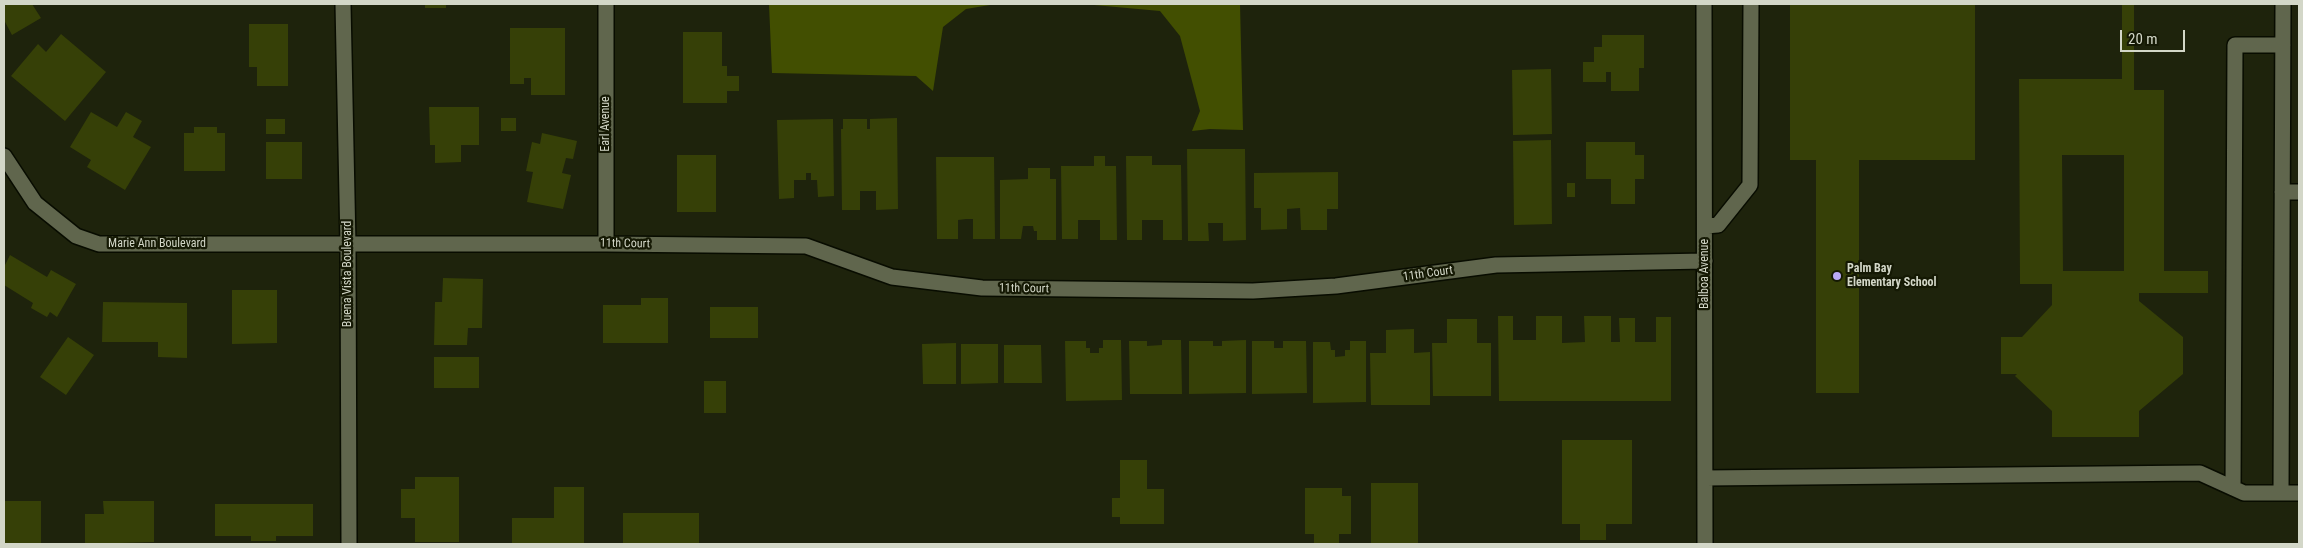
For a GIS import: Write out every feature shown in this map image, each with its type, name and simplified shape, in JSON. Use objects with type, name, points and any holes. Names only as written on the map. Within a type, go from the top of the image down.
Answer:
[{"type":"street","name":"Buena Vista Boulevard","points":[[343,4],[348,245],[349,544]]},
{"type":"street","name":"Earl Avenue","points":[[606,4],[606,244]]},
{"type":"street","name":"Balboa Avenue","points":[[1704,4],[1705,544]]},
{"type":"street","points":[[1705,226],[1718,225],[1750,185],[1751,4]]},
{"type":"street","points":[[2281,493],[2283,4]]},
{"type":"street","points":[[2233,488],[2235,45],[2283,46]]},
{"type":"street","name":"Marie Ann Boulevard","points":[[4,156],[35,203],[76,236],[99,244],[348,245]]},
{"type":"street","points":[[2282,192],[2299,192]]},
{"type":"street","name":"11th Court","points":[[348,245],[606,244],[806,246],[892,277],[982,288],[1253,291],[1336,286],[1496,265],[1705,261]]},
{"type":"street","points":[[1705,478],[2200,473],[2244,493],[2299,493]]},
{"type":"green space","points":[[769,4],[996,4],[966,9],[943,27],[933,91],[916,76],[772,73]]},
{"type":"green space","points":[[1083,4],[1240,4],[1243,130],[1210,129],[1192,131],[1200,111],[1180,36],[1160,11]]},
{"type":"building","points":[[4,4],[32,4],[41,18],[12,35],[4,20]]},
{"type":"building","points":[[425,4],[446,4],[446,8],[425,8]]},
{"type":"building","name":"Palm Bay Elementary School","points":[[1790,4],[1975,4],[1975,160],[1859,160],[1859,393],[1816,393],[1816,160],[1790,160]]},
{"type":"building","points":[[2122,4],[2134,4],[2134,90],[2164,90],[2164,271],[2208,271],[2208,293],[2139,293],[2139,301],[2183,337],[2183,374],[2139,411],[2139,437],[2052,437],[2052,411],[2015,376],[2017,374],[2001,374],[2001,337],[2022,337],[2052,305],[2052,284],[2020,284],[2019,79],[2122,79]],"holes":[[[2062,155],[2124,155],[2124,271],[2063,271]]]},
{"type":"building","points":[[249,24],[288,24],[288,86],[257,86],[257,67],[249,67]]},
{"type":"building","points":[[510,28],[565,28],[565,95],[531,95],[531,78],[524,78],[524,84],[510,84]]},
{"type":"building","points":[[683,32],[722,32],[722,66],[727,66],[727,76],[739,76],[739,91],[727,91],[727,103],[683,103]]},
{"type":"building","points":[[61,34],[106,72],[65,121],[11,76],[38,44],[46,52]]},
{"type":"building","points":[[1602,35],[1644,35],[1644,68],[1639,68],[1639,91],[1611,91],[1611,72],[1606,72],[1606,82],[1583,82],[1583,62],[1594,62],[1594,47],[1602,47]]},
{"type":"building","points":[[1551,69],[1552,134],[1513,135],[1512,70]]},
{"type":"building","points":[[429,107],[479,107],[479,145],[461,145],[461,162],[435,163],[435,145],[430,145]]},
{"type":"building","points":[[91,112],[117,127],[126,112],[142,121],[133,137],[151,147],[125,190],[87,167],[91,160],[70,147]]},
{"type":"building","points":[[501,118],[516,118],[516,131],[501,131]]},
{"type":"building","points":[[897,118],[898,209],[876,210],[876,191],[860,191],[860,210],[842,210],[841,129],[843,129],[843,119],[867,119],[867,129],[870,129],[870,119]]},
{"type":"building","points":[[266,119],[285,119],[285,134],[266,134]]},
{"type":"building","points":[[833,119],[834,196],[818,197],[817,180],[811,180],[811,173],[806,173],[806,180],[794,180],[794,198],[779,199],[777,120]]},
{"type":"building","points":[[194,127],[217,127],[217,133],[225,133],[225,171],[184,171],[184,133],[194,133]]},
{"type":"building","points":[[542,133],[577,141],[573,159],[566,158],[562,173],[571,175],[563,209],[527,202],[533,172],[526,171],[532,142],[540,144]]},
{"type":"building","points":[[1551,140],[1552,224],[1514,225],[1513,141]]},
{"type":"building","points":[[266,142],[302,142],[302,179],[266,179]]},
{"type":"building","points":[[1586,142],[1635,142],[1635,155],[1644,155],[1644,179],[1635,179],[1635,204],[1611,204],[1611,179],[1586,179]]},
{"type":"building","points":[[1187,149],[1245,149],[1246,240],[1223,241],[1223,223],[1208,223],[1209,241],[1188,241]]},
{"type":"building","points":[[677,155],[716,155],[716,212],[677,212]]},
{"type":"building","points":[[1094,156],[1105,156],[1105,166],[1116,166],[1117,240],[1100,240],[1100,220],[1078,220],[1078,239],[1062,239],[1061,166],[1094,166]]},
{"type":"building","points":[[1126,156],[1152,156],[1152,165],[1181,165],[1182,240],[1163,240],[1163,220],[1142,220],[1142,240],[1127,240]]},
{"type":"building","points":[[936,157],[994,157],[995,239],[973,239],[973,219],[966,219],[958,220],[958,239],[937,239]]},
{"type":"building","points":[[1028,168],[1050,168],[1050,179],[1056,179],[1056,240],[1037,240],[1037,231],[1034,231],[1033,226],[1023,226],[1021,239],[1000,239],[1000,180],[1028,179]]},
{"type":"building","points":[[1338,172],[1338,209],[1327,209],[1327,230],[1301,230],[1300,208],[1287,209],[1287,229],[1261,230],[1261,208],[1254,208],[1254,173]]},
{"type":"building","points":[[1567,183],[1575,183],[1575,197],[1567,197]]},
{"type":"building","points":[[10,255],[47,277],[51,270],[76,284],[57,317],[50,312],[47,317],[31,308],[33,303],[4,285],[4,267]]},
{"type":"building","points":[[443,278],[483,279],[482,328],[468,328],[467,345],[434,345],[435,302],[442,302]]},
{"type":"building","points":[[232,290],[277,290],[277,343],[232,344]]},
{"type":"building","points":[[641,298],[668,298],[668,343],[603,343],[603,305],[641,305]]},
{"type":"building","points":[[103,302],[187,303],[187,358],[158,357],[158,342],[102,342]]},
{"type":"building","points":[[710,307],[758,307],[758,338],[710,338]]},
{"type":"building","points":[[1498,316],[1513,316],[1513,340],[1536,340],[1536,316],[1562,316],[1562,343],[1585,342],[1584,316],[1611,316],[1611,342],[1620,342],[1619,318],[1635,318],[1635,342],[1656,342],[1656,317],[1671,317],[1671,401],[1499,401]]},
{"type":"building","points":[[1447,319],[1477,319],[1477,343],[1491,343],[1491,396],[1433,396],[1432,343],[1447,343]]},
{"type":"building","points":[[1414,329],[1414,353],[1430,352],[1430,405],[1371,405],[1370,353],[1386,353],[1386,330]]},
{"type":"building","points":[[68,337],[94,355],[66,395],[40,377]]},
{"type":"building","points":[[1103,340],[1121,340],[1122,400],[1066,401],[1065,341],[1086,341],[1086,348],[1090,348],[1090,353],[1099,353],[1099,348],[1103,348]]},
{"type":"building","points":[[1162,340],[1181,340],[1182,394],[1130,394],[1129,341],[1147,341],[1147,346],[1162,345]]},
{"type":"building","points":[[1246,340],[1246,393],[1189,394],[1189,341],[1213,341],[1213,346],[1222,346],[1222,341]]},
{"type":"building","points":[[1252,341],[1274,341],[1274,348],[1283,348],[1283,341],[1306,341],[1307,393],[1252,394]]},
{"type":"building","points":[[1350,341],[1366,341],[1366,402],[1313,403],[1313,342],[1330,342],[1331,350],[1335,350],[1335,357],[1345,356],[1345,350],[1350,350]]},
{"type":"building","points":[[956,343],[956,384],[923,384],[922,344]]},
{"type":"building","points":[[961,344],[998,344],[998,383],[961,384]]},
{"type":"building","points":[[1004,345],[1041,345],[1042,383],[1004,383]]},
{"type":"building","points":[[434,357],[479,357],[479,388],[434,388]]},
{"type":"building","points":[[704,381],[726,381],[726,413],[704,413]]},
{"type":"building","points":[[1562,440],[1632,440],[1632,524],[1606,524],[1606,540],[1580,540],[1580,524],[1562,524]]},
{"type":"building","points":[[1120,460],[1147,460],[1147,489],[1164,489],[1164,524],[1120,524],[1120,517],[1112,517],[1112,498],[1120,498]]},
{"type":"building","points":[[415,477],[459,477],[459,542],[415,542],[415,518],[401,518],[401,489],[415,489]]},
{"type":"building","points":[[1371,483],[1418,483],[1418,544],[1371,544]]},
{"type":"building","points":[[554,487],[584,487],[584,544],[512,544],[512,518],[554,518]]},
{"type":"building","points":[[1305,488],[1342,488],[1342,496],[1351,496],[1351,534],[1339,534],[1339,544],[1314,544],[1314,534],[1305,534]]},
{"type":"building","points":[[4,501],[41,501],[41,544],[4,544]]},
{"type":"building","points":[[103,501],[154,501],[154,542],[85,544],[85,514],[104,514]]},
{"type":"building","points":[[215,504],[313,504],[313,536],[276,536],[276,541],[251,541],[251,536],[215,536]]},
{"type":"building","points":[[623,513],[699,513],[699,544],[623,544]]},
{"type":"place","name":"Palm Bay Elementary School","points":[[1837,276]]}]
